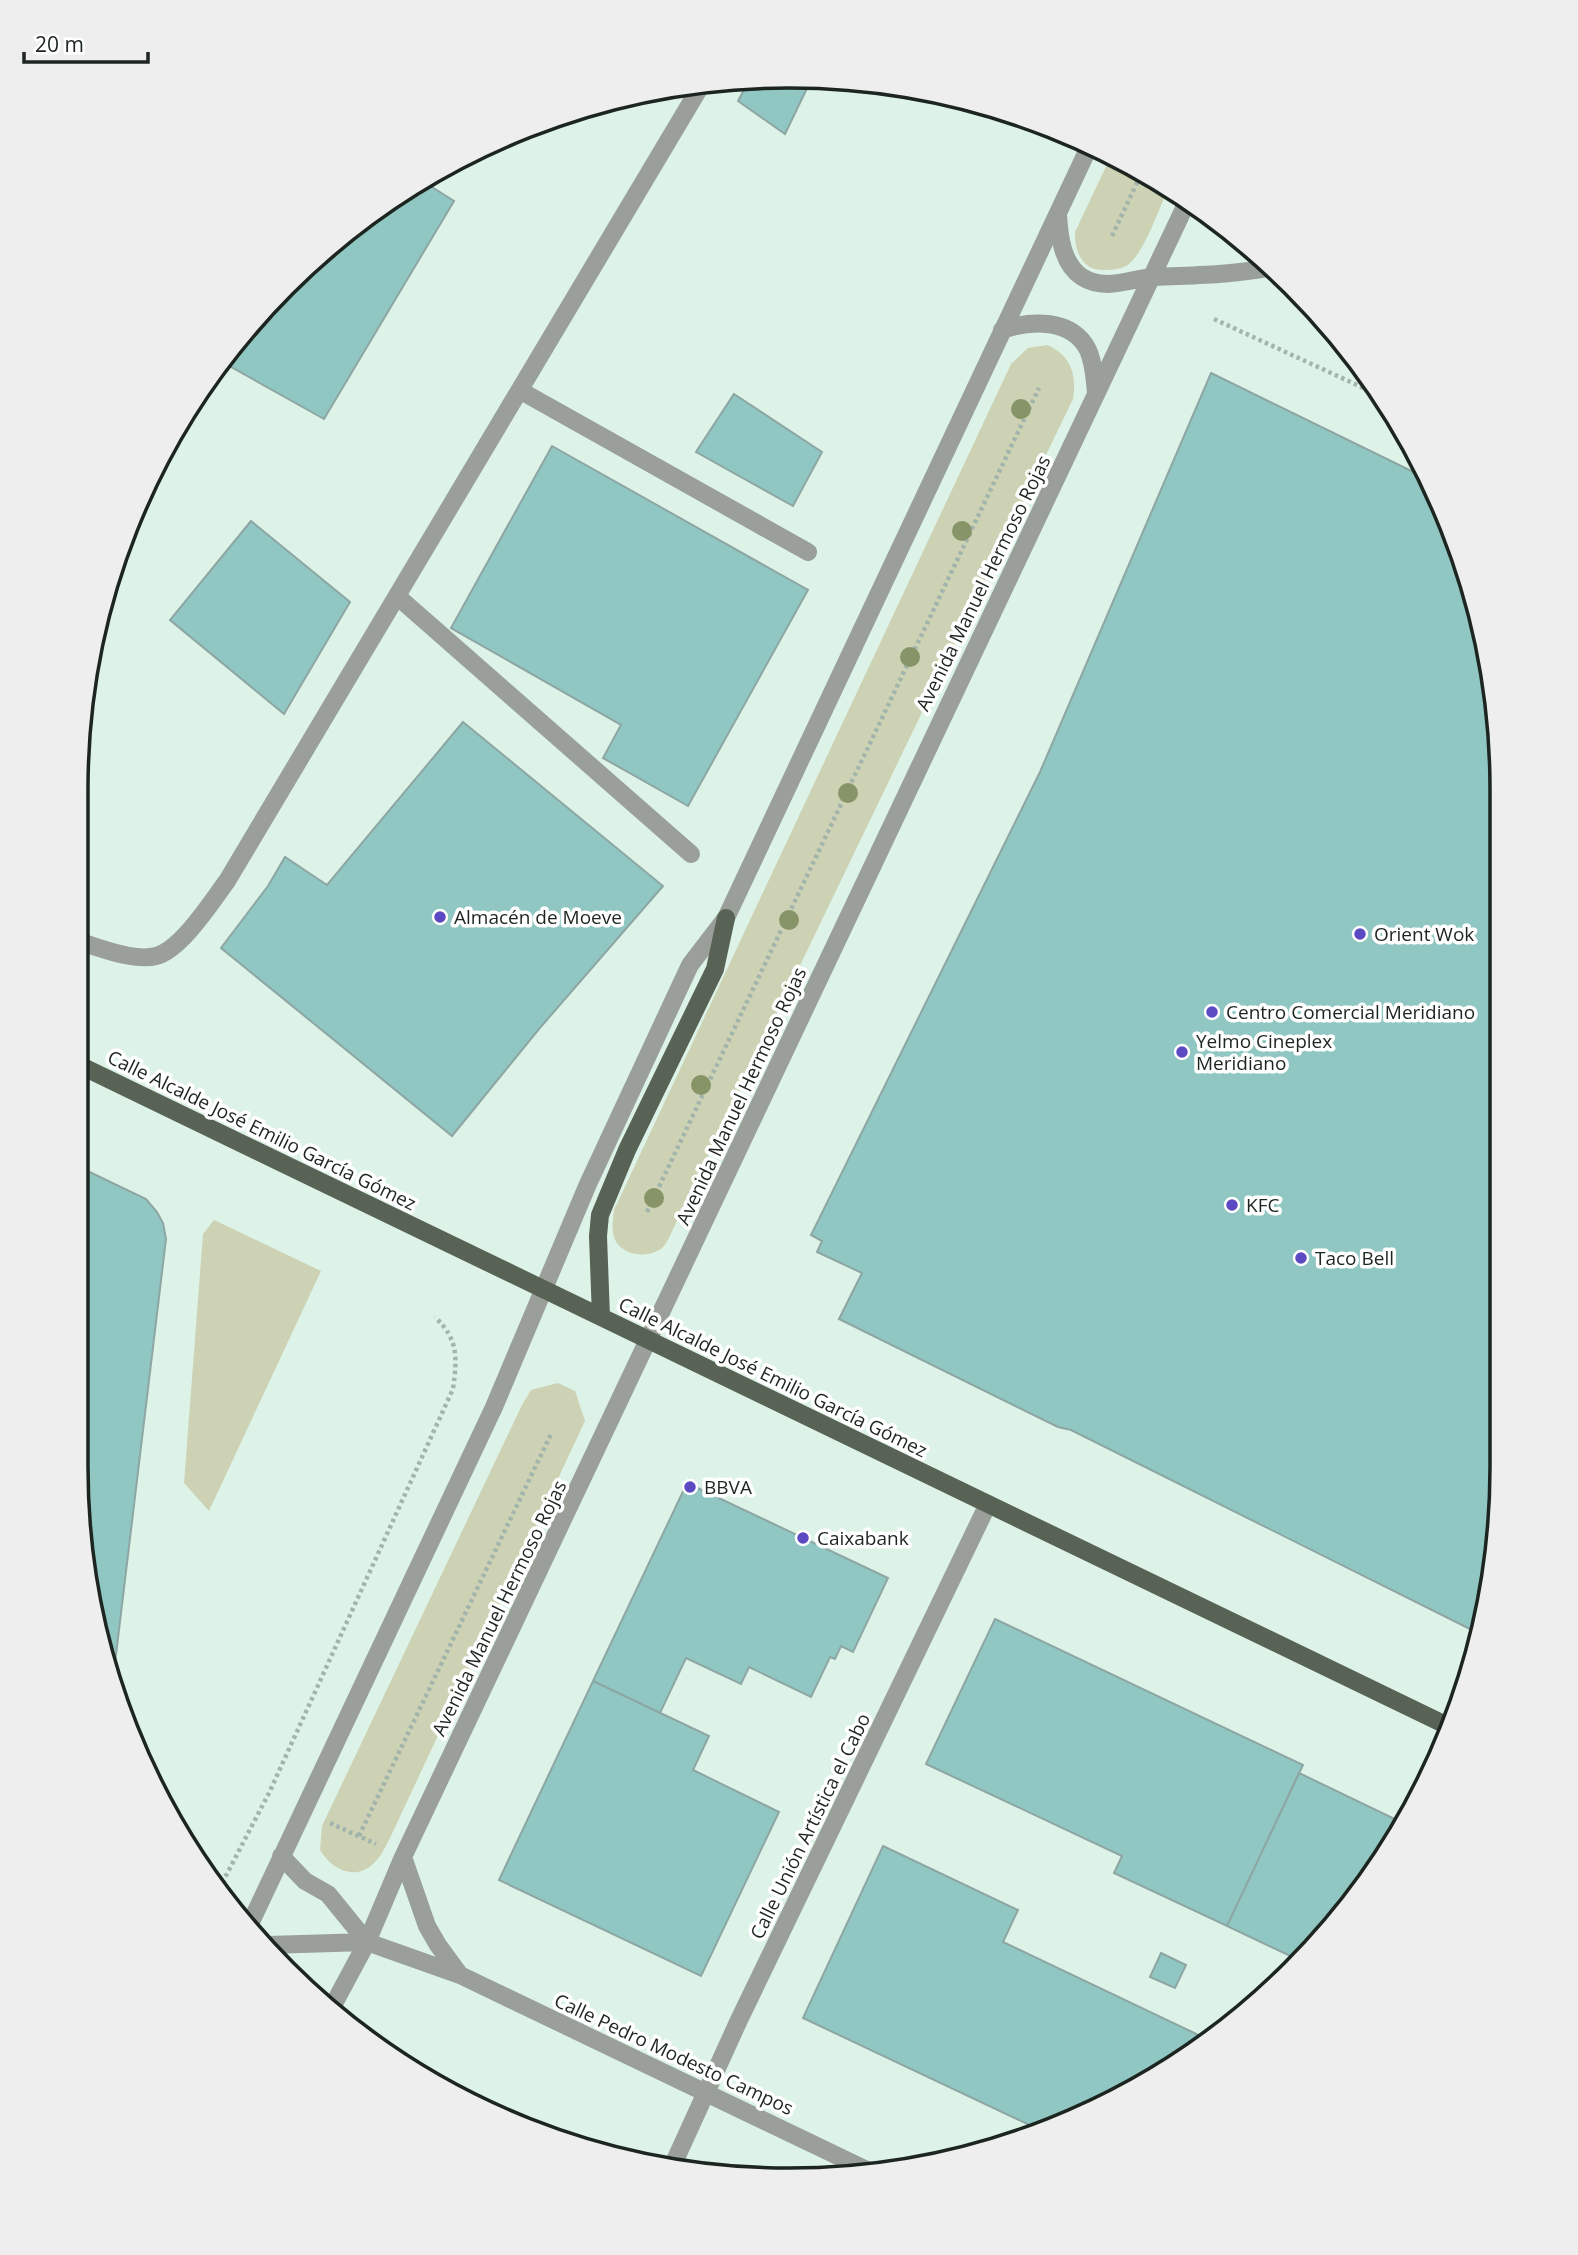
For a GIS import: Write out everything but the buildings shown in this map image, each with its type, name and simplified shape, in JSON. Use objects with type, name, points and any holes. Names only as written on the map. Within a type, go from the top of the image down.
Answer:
[{"type":"main road","points":[[601,1317],[598,1236],[600,1215],[627,1150],[715,969],[726,918]]},
{"type":"main road","name":"Calle Alcalde José Emilio García Gómez","points":[[88,1069],[542,1291],[601,1317],[1441,1723]]},
{"type":"street","points":[[88,944],[123,955],[157,956],[186,937],[227,881],[696,94]]},
{"type":"street","points":[[253,1918],[494,1407],[588,1184],[690,965],[726,918],[1086,154]]},
{"type":"street","name":"Avenida Manuel Hermoso Rojas","points":[[335,2001],[367,1942],[403,1857],[1184,209]]},
{"type":"street","points":[[1058,212],[1063,250],[1069,265],[1082,277],[1109,285],[1152,277],[1222,275],[1259,269]]},
{"type":"street","points":[[1002,330],[1018,324],[1038,323],[1067,329],[1088,350],[1094,369],[1096,394]]},
{"type":"street","points":[[521,391],[808,552]]},
{"type":"street","points":[[398,597],[691,854]]},
{"type":"street","name":"Calle Unión Artística el Cabo","points":[[676,2158],[988,1504]]},
{"type":"street","points":[[281,1856],[305,1881],[328,1894],[367,1942]]},
{"type":"street","name":"Calle Pedro Modesto Campos","points":[[403,1857],[427,1926],[460,1975]]},
{"type":"street","name":"Calle Pedro Modesto Campos","points":[[277,1945],[367,1942],[460,1975],[854,2164]]},
{"type":"path","points":[[1112,236],[1138,180]]},
{"type":"path","points":[[1214,319],[1365,388]]},
{"type":"path","points":[[647,1212],[1039,388]]},
{"type":"path","points":[[223,1881],[269,1793],[453,1389],[457,1357],[449,1330],[435,1317]]},
{"type":"path","points":[[359,1836],[551,1434]]},
{"type":"path","points":[[269,1793],[403,1857]]},
{"type":"green space","points":[[1107,164],[1165,197],[1135,258],[1124,267],[1100,270],[1088,266],[1079,255],[1075,232]]},
{"type":"green space","points":[[1047,345],[1067,360],[1073,374],[1073,399],[668,1240],[663,1247],[652,1253],[626,1251],[613,1236],[614,1210],[1011,364],[1028,348]]},
{"type":"green space","points":[[214,1220],[321,1271],[209,1511],[184,1483],[203,1234]]},
{"type":"green space","points":[[558,1383],[575,1391],[585,1421],[385,1848],[368,1868],[352,1872],[338,1868],[320,1850],[322,1826],[522,1405],[531,1390]]},
{"type":"place","name":"Almacén de Moeve","points":[[440,917]]},
{"type":"place","name":"Orient Wok","points":[[1360,934]]},
{"type":"place","name":"Centro Comercial Meridiano","points":[[1212,1012]]},
{"type":"place","name":"Yelmo Cineplex Meridiano","points":[[1182,1052]]},
{"type":"place","name":"KFC","points":[[1232,1205]]},
{"type":"place","name":"Taco Bell","points":[[1301,1258]]},
{"type":"place","name":"BBVA","points":[[690,1487]]},
{"type":"place","name":"Caixabank","points":[[803,1538]]}]
